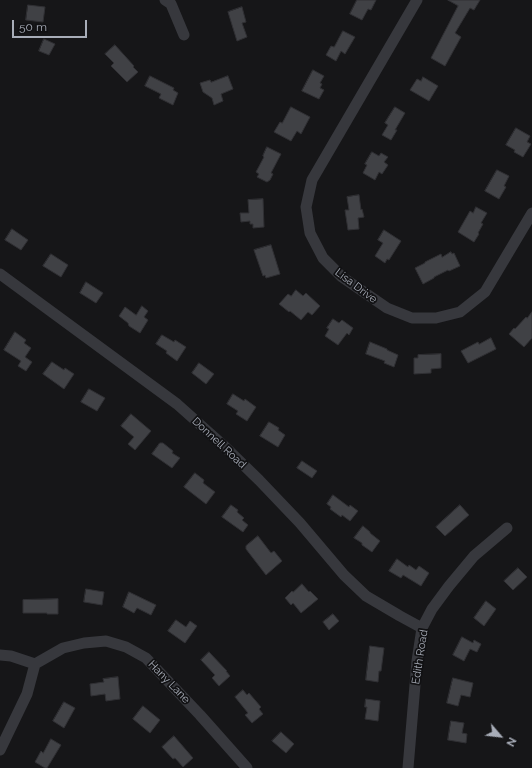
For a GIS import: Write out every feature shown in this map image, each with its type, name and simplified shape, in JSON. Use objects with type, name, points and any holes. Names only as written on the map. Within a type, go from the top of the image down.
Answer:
[{"type":"street","points":[[165,0],[171,4],[184,34]]},
{"type":"street","name":"Lisa Drive","points":[[417,0],[312,180],[306,207],[310,232],[323,258],[342,277],[387,308],[412,318],[436,318],[460,312],[485,292],[532,213]]},
{"type":"street","name":"Donnell Road","points":[[0,274],[177,404],[259,480],[300,524],[344,575],[366,596],[422,628]]},
{"type":"street","name":"Edith Road","points":[[408,768],[417,661],[422,628],[432,609],[474,556],[507,528]]},
{"type":"street","name":"Hany Lane","points":[[35,664],[63,648],[84,643],[106,641],[126,647],[146,658],[200,715],[247,768]]},
{"type":"street","points":[[0,655],[11,656],[35,664],[27,694],[0,750]]},
{"type":"building","points":[[357,0],[376,0],[371,10],[368,9],[362,20],[350,14]]},
{"type":"building","points":[[448,0],[480,0],[474,10],[470,8],[455,33],[461,37],[445,66],[431,58],[458,6]]},
{"type":"building","points":[[28,5],[45,7],[43,22],[26,20]]},
{"type":"building","points":[[242,7],[246,22],[242,23],[247,37],[237,41],[228,12]]},
{"type":"building","points":[[343,31],[355,37],[345,54],[341,51],[336,61],[326,55],[331,46],[334,47]]},
{"type":"building","points":[[44,39],[55,44],[49,55],[39,51]]},
{"type":"building","points":[[115,45],[138,72],[127,82],[111,66],[114,63],[105,54]]},
{"type":"building","points":[[313,70],[324,76],[320,83],[322,84],[320,88],[324,90],[319,99],[302,91]]},
{"type":"building","points":[[150,76],[174,88],[173,90],[178,93],[173,105],[159,98],[161,94],[145,86]]},
{"type":"building","points":[[228,76],[233,89],[221,94],[223,101],[214,105],[212,98],[203,92],[200,83],[210,80],[211,82]]},
{"type":"building","points":[[423,77],[438,86],[429,101],[410,90],[417,79],[421,81]]},
{"type":"building","points":[[291,107],[310,117],[301,134],[297,131],[291,141],[274,132],[280,122],[282,123]]},
{"type":"building","points":[[395,107],[405,113],[391,140],[382,135],[388,125],[385,123]]},
{"type":"building","points":[[516,128],[530,136],[527,142],[531,144],[523,157],[506,145]]},
{"type":"building","points":[[267,147],[281,154],[271,173],[273,174],[270,180],[267,182],[257,177],[259,174],[256,172],[264,157],[263,156]]},
{"type":"building","points":[[372,152],[379,156],[381,153],[388,157],[384,162],[388,165],[382,174],[379,172],[375,180],[363,173],[367,165],[365,164]]},
{"type":"building","points":[[497,170],[509,176],[504,186],[506,187],[499,199],[485,191]]},
{"type":"building","points":[[359,195],[361,210],[362,209],[364,217],[358,218],[359,229],[348,230],[345,210],[349,210],[347,197]]},
{"type":"building","points":[[263,199],[264,227],[253,228],[253,224],[250,224],[250,221],[241,222],[240,213],[249,213],[248,200]]},
{"type":"building","points":[[476,207],[487,213],[481,223],[483,224],[474,242],[458,232],[470,211],[473,213]]},
{"type":"building","points":[[12,229],[28,240],[21,250],[5,240]]},
{"type":"building","points":[[384,230],[401,241],[389,260],[387,259],[385,263],[375,256],[383,243],[378,240]]},
{"type":"building","points":[[271,245],[280,274],[266,278],[265,275],[263,276],[254,250]]},
{"type":"building","points":[[451,252],[452,254],[454,253],[460,266],[449,271],[448,270],[423,284],[415,268],[441,254],[442,257]]},
{"type":"building","points":[[51,254],[68,265],[61,277],[43,266]]},
{"type":"building","points":[[86,282],[103,293],[96,303],[80,293]]},
{"type":"building","points":[[296,290],[303,296],[306,293],[320,306],[312,315],[308,312],[301,320],[279,304],[288,294],[291,296]]},
{"type":"building","points":[[142,306],[148,311],[144,317],[148,320],[140,333],[129,326],[128,323],[119,316],[125,307],[136,315]]},
{"type":"building","points":[[532,312],[532,338],[524,347],[509,334]]},
{"type":"building","points":[[333,319],[339,323],[342,320],[353,328],[349,335],[347,333],[338,345],[325,336],[329,329],[327,328]]},
{"type":"building","points":[[15,332],[26,340],[24,343],[31,348],[25,357],[32,362],[26,371],[18,366],[21,361],[4,350]]},
{"type":"building","points":[[162,335],[174,342],[175,340],[186,347],[177,361],[166,353],[167,351],[156,344]]},
{"type":"building","points":[[491,338],[496,349],[468,363],[461,351],[478,342],[479,344]]},
{"type":"building","points":[[370,342],[398,355],[394,367],[384,363],[385,361],[366,354]]},
{"type":"building","points":[[441,354],[441,368],[431,369],[431,373],[414,374],[414,358],[418,358],[418,355]]},
{"type":"building","points":[[52,362],[64,370],[65,368],[74,374],[64,389],[43,374]]},
{"type":"building","points":[[199,363],[214,374],[206,384],[192,373]]},
{"type":"building","points":[[89,389],[105,398],[97,411],[81,402]]},
{"type":"building","points":[[233,394],[244,401],[245,399],[256,407],[247,421],[236,414],[238,411],[227,404]]},
{"type":"building","points":[[131,414],[151,431],[135,450],[128,444],[134,437],[121,426]]},
{"type":"building","points":[[269,422],[279,428],[278,430],[285,435],[278,447],[260,436]]},
{"type":"building","points":[[160,443],[163,443],[173,451],[172,453],[180,458],[172,468],[152,454]]},
{"type":"building","points":[[302,461],[317,471],[312,478],[297,468]]},
{"type":"building","points":[[195,473],[204,480],[203,483],[215,492],[206,504],[184,487]]},
{"type":"building","points":[[333,495],[349,507],[350,505],[358,511],[350,521],[342,515],[341,517],[330,509],[331,507],[327,504]]},
{"type":"building","points":[[231,505],[238,510],[237,512],[244,518],[242,520],[248,525],[243,532],[222,517]]},
{"type":"building","points":[[460,505],[469,515],[445,536],[436,527]]},
{"type":"building","points":[[363,526],[380,541],[372,552],[354,538]]},
{"type":"building","points":[[258,536],[271,553],[274,551],[282,561],[266,575],[246,549],[246,546]]},
{"type":"building","points":[[397,559],[408,567],[409,565],[416,570],[419,566],[429,573],[421,586],[403,575],[401,578],[389,571]]},
{"type":"building","points":[[518,568],[527,577],[513,590],[504,581]]},
{"type":"building","points":[[302,584],[318,599],[301,613],[293,603],[291,605],[285,598]]},
{"type":"building","points":[[86,589],[104,592],[102,605],[84,602]]},
{"type":"building","points":[[129,592],[156,605],[151,615],[137,608],[134,613],[123,607]]},
{"type":"building","points":[[58,599],[58,614],[23,613],[23,600]]},
{"type":"building","points":[[486,601],[496,609],[484,626],[474,618]]},
{"type":"building","points":[[333,614],[339,621],[329,630],[323,622]]},
{"type":"building","points":[[176,620],[186,627],[190,621],[197,626],[185,643],[168,631]]},
{"type":"building","points":[[462,637],[473,643],[474,640],[481,644],[477,652],[470,649],[464,661],[453,655]]},
{"type":"building","points":[[370,646],[384,648],[378,682],[366,680]]},
{"type":"building","points":[[209,652],[230,676],[219,686],[212,678],[215,675],[201,660]]},
{"type":"building","points":[[118,677],[120,699],[106,701],[105,694],[91,696],[90,684],[104,682],[103,679]]},
{"type":"building","points":[[453,678],[473,683],[470,697],[461,695],[458,706],[447,703]]},
{"type":"building","points":[[243,690],[247,695],[249,693],[261,707],[259,709],[263,714],[252,723],[245,715],[248,713],[235,697]]},
{"type":"building","points":[[366,699],[380,701],[378,721],[365,719],[367,707],[365,707]]},
{"type":"building","points":[[64,702],[75,708],[64,728],[53,721]]},
{"type":"building","points":[[143,706],[160,720],[150,733],[133,719]]},
{"type":"building","points":[[451,721],[464,723],[462,733],[467,734],[466,743],[448,740]]},
{"type":"building","points":[[281,732],[294,744],[286,753],[272,741]]},
{"type":"building","points":[[174,736],[193,758],[183,767],[162,747]]},
{"type":"building","points":[[51,739],[61,745],[47,768],[45,768],[35,762],[41,751],[43,753]]}]
